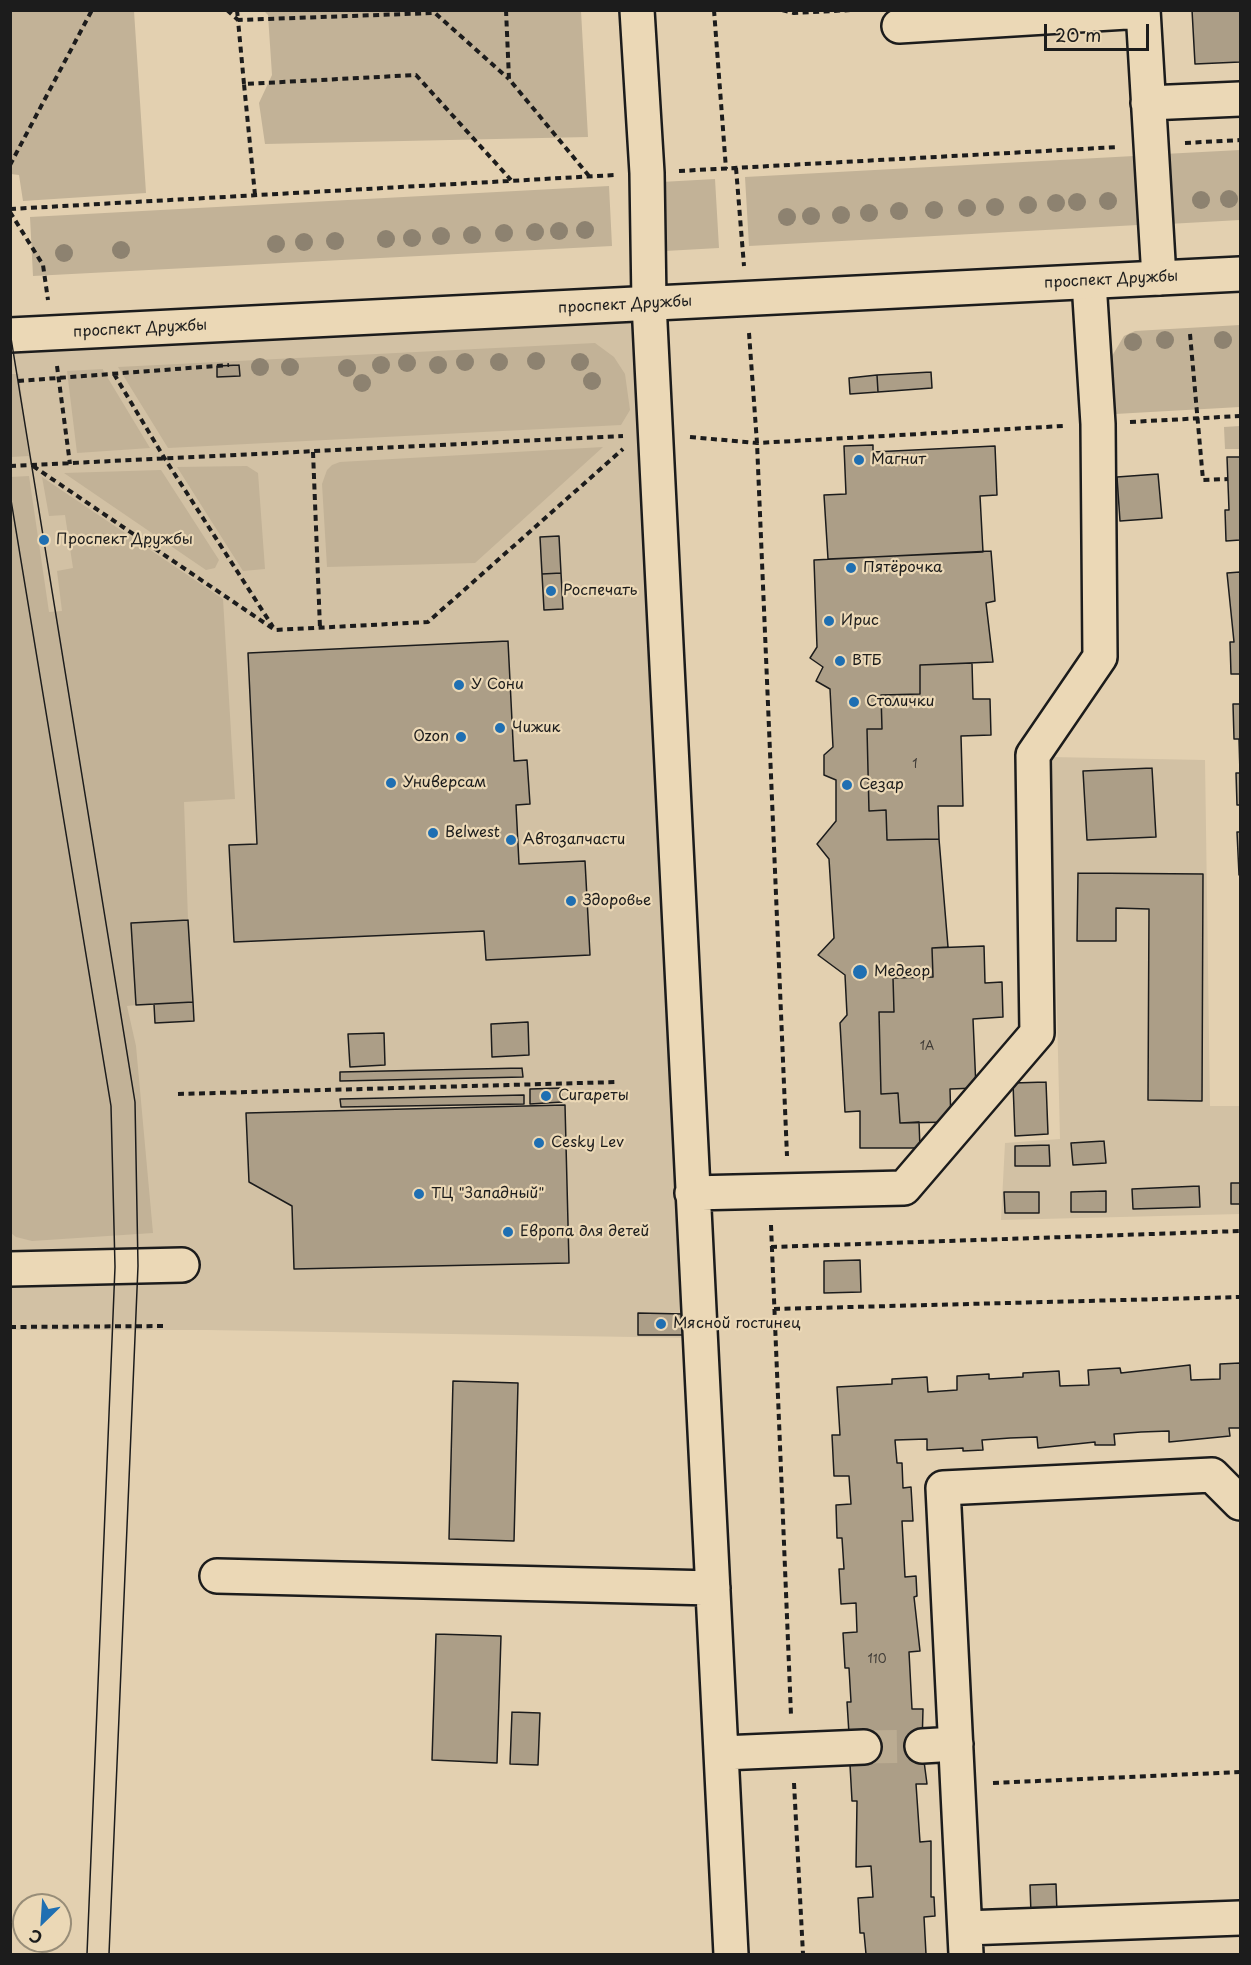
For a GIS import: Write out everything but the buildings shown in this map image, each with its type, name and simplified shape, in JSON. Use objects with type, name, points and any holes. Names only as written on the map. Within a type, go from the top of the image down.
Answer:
[{"type":"street","points":[[637,10],[692,1193],[731,1954]]},
{"type":"street","points":[[899,26],[1143,11],[1159,278]]},
{"type":"street","points":[[1148,104],[1240,99]]},
{"type":"street","name":"проспект Дружбы","points":[[10,335],[1240,274]]},
{"type":"street","points":[[692,1193],[904,1188],[1037,1033],[1033,755],[1100,657],[1098,424],[1089,282]]},
{"type":"street","points":[[10,1269],[182,1265]]},
{"type":"street","points":[[1240,1503],[1212,1475],[943,1488],[965,1941],[1240,1918]]},
{"type":"street","points":[[217,1576],[713,1588]]},
{"type":"street","points":[[922,1746],[956,1744]]},
{"type":"street","points":[[722,1754],[864,1747]]},
{"type":"path","points":[[10,165],[92,10]]},
{"type":"path","points":[[227,10],[238,21],[435,13],[509,79],[590,176]]},
{"type":"path","points":[[237,10],[255,195]]},
{"type":"path","points":[[506,10],[509,79]]},
{"type":"path","points":[[714,10],[726,169]]},
{"type":"path","points":[[782,10],[794,13],[852,10]]},
{"type":"path","points":[[244,84],[416,75],[512,181]]},
{"type":"path","points":[[10,209],[1240,140]]},
{"type":"path","points":[[736,168],[758,454],[788,1190],[771,1222],[771,1247],[803,1954]]},
{"type":"path","points":[[1190,334],[1203,480],[1228,479]]},
{"type":"path","points":[[18,381],[229,365]]},
{"type":"path","points":[[114,374],[165,459],[275,630]]},
{"type":"path","points":[[32,466],[275,630],[428,622],[630,443]]},
{"type":"path","points":[[313,452],[320,628]]},
{"type":"path","points":[[178,1094],[618,1082]]},
{"type":"path","points":[[771,1247],[1240,1231]]},
{"type":"path","points":[[774,1309],[1240,1297]]},
{"type":"path","points":[[10,1327],[166,1326]]},
{"type":"path","points":[[957,1785],[1240,1772]]},
{"type":"shaded area","points":[[10,11],[134,11],[146,193],[23,201],[19,175],[11,174]]},
{"type":"shaded area","points":[[264,11],[581,11],[588,137],[265,144],[259,103],[272,75],[268,15]]},
{"type":"shaded area","points":[[1240,150],[1240,220],[1168,224],[1164,154]]},
{"type":"shaded area","points":[[1134,156],[1138,225],[749,246],[745,177]]},
{"type":"shaded area","points":[[715,179],[719,248],[665,251],[661,182]]},
{"type":"shaded area","points":[[609,186],[612,246],[33,276],[30,217]]},
{"type":"shaded area","points":[[654,300],[695,1338],[207,1330],[11,1330],[11,340]]},
{"type":"shaded area","points":[[1240,325],[1240,407],[1115,414],[1112,356],[1124,336],[1135,331]]},
{"type":"shaded area","points":[[595,343],[614,357],[625,374],[630,410],[621,425],[168,448],[118,367]]},
{"type":"shaded area","points":[[103,369],[150,448],[77,453],[67,371]]},
{"type":"shaded area","points":[[11,374],[19,374],[29,456],[11,457]]},
{"type":"shaded area","points":[[1240,426],[1240,449],[1225,449],[1224,427]]},
{"type":"shaded area","points":[[603,447],[475,563],[327,567],[322,484],[327,470],[332,465],[340,462]]},
{"type":"shaded area","points":[[247,466],[258,473],[265,569],[243,571],[177,467]]},
{"type":"shaded area","points":[[161,470],[219,560],[215,568],[206,570],[64,473]]},
{"type":"shaded area","points":[[29,476],[49,612],[62,611],[57,571],[73,568],[65,515],[49,516],[42,477],[223,599],[235,799],[184,802],[188,920],[136,1005],[127,1006],[136,1046],[153,1233],[32,1241],[16,1237],[11,1233],[10,477]]},
{"type":"shaded area","points":[[1051,757],[1205,760],[1210,1106],[1240,1106],[1240,1214],[1001,1220],[1005,1143],[1060,1139]]},
{"type":"tunnel","points":[[864,1747],[922,1746]]},
{"type":"tram line","points":[[10,332],[135,1102],[138,1266],[109,1954]]},
{"type":"tram line","points":[[10,494],[111,1106],[115,1267],[87,1954]]},
{"type":"place","name":"Магнит","points":[[859,460]]},
{"type":"place","name":"Проспект Дружбы","points":[[44,540]]},
{"type":"place","name":"Пятёрочка","points":[[851,568]]},
{"type":"place","name":"Роспечать","points":[[551,591]]},
{"type":"place","name":"Ирис","points":[[829,621]]},
{"type":"place","name":"ВТБ","points":[[840,661]]},
{"type":"place","name":"У Сони","points":[[459,685]]},
{"type":"place","name":"Столички","points":[[854,702]]},
{"type":"place","name":"Чижик","points":[[500,728]]},
{"type":"place","name":"Ozon","points":[[461,737]]},
{"type":"place","name":"Универсам","points":[[391,783]]},
{"type":"place","name":"Сезар","points":[[847,785]]},
{"type":"place","name":"Belwest","points":[[433,833]]},
{"type":"place","name":"Автозапчасти","points":[[511,840]]},
{"type":"place","name":"Здоровье","points":[[571,901]]},
{"type":"place","name":"Медеор","points":[[860,972]]},
{"type":"place","name":"Сигареты","points":[[546,1096]]},
{"type":"place","name":"Cesky Lev","points":[[539,1143]]},
{"type":"place","name":"ТЦ \"Западный\"","points":[[419,1194]]},
{"type":"place","name":"Европа для детей","points":[[508,1232]]},
{"type":"place","name":"Мясной гостинец","points":[[661,1324]]}]
